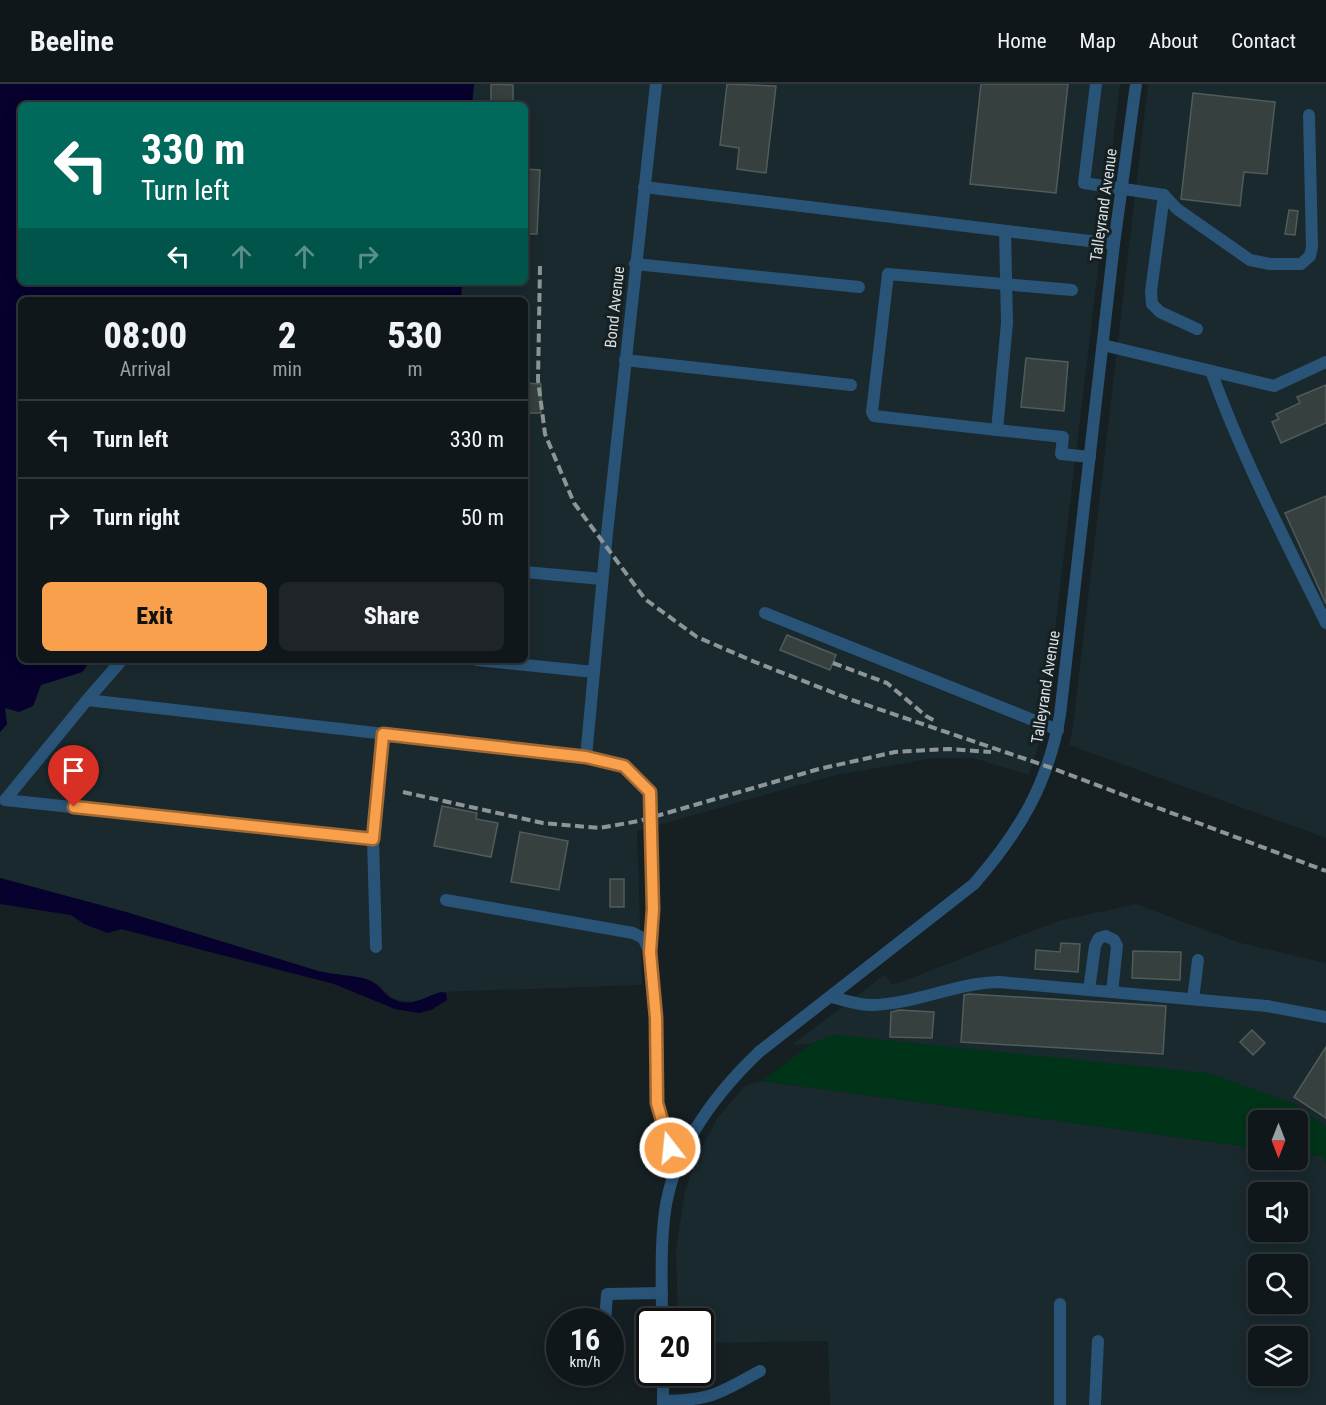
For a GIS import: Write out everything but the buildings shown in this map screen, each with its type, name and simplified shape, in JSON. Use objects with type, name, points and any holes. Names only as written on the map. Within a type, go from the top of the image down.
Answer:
[{"type":"street","name":"Bond Avenue","points":[[586,757],[607,533],[656,84]]},
{"type":"street","points":[[1096,84],[1084,183],[1164,195],[1177,209],[1250,260],[1270,264],[1306,261],[1312,247],[1309,115]]},
{"type":"street","name":"Talleyrand Avenue","points":[[662,1308],[665,1210],[676,1171],[688,1142],[708,1109],[732,1078],[759,1052],[974,884],[998,857],[1034,801],[1049,767],[1058,730],[1114,244],[1136,84]]},
{"type":"street","points":[[644,187],[1114,244]]},
{"type":"street","points":[[1164,195],[1151,291],[1152,304],[1160,312],[1197,329]]},
{"type":"street","points":[[997,430],[1005,358],[1005,231]]},
{"type":"street","points":[[635,264],[859,287]]},
{"type":"street","points":[[1072,290],[888,274],[872,412],[878,418],[1063,437],[1061,454],[1090,457]]},
{"type":"street","points":[[1103,345],[1274,386],[1326,362]]},
{"type":"street","points":[[625,360],[851,385]]},
{"type":"street","points":[[1210,371],[1251,467],[1326,623]]},
{"type":"street","points":[[528,572],[603,579]]},
{"type":"street","points":[[765,613],[1058,730]]},
{"type":"street","points":[[119,663],[5,800],[373,839]]},
{"type":"street","points":[[506,663],[594,672]]},
{"type":"street","points":[[87,700],[586,757],[624,766],[650,792],[653,909],[650,952],[656,1018],[657,1103],[676,1171]]},
{"type":"street","points":[[375,947],[373,839],[383,734]]},
{"type":"street","points":[[446,900],[633,933],[642,938],[650,952]]},
{"type":"street","points":[[1089,990],[1095,946],[1099,938],[1106,936],[1114,940],[1117,946],[1112,992]]},
{"type":"street","points":[[1192,999],[1198,960]]},
{"type":"street","points":[[831,997],[870,1005],[901,1002],[974,982],[1267,1006],[1326,1017]]},
{"type":"street","points":[[606,1308],[607,1294],[662,1293]]},
{"type":"street","points":[[1060,1304],[1060,1405]]},
{"type":"street","points":[[1095,1405],[1098,1341]]},
{"type":"street","points":[[663,1386],[663,1403],[700,1400],[717,1395],[760,1371]]},
{"type":"shaded area","points":[[0,84],[474,84],[472,102],[18,102],[18,285],[462,285],[461,297],[18,297],[18,663],[89,663],[82,672],[41,685],[33,706],[19,712],[5,708],[7,724],[0,732]]},
{"type":"shaded area","points":[[474,84],[1120,84],[1043,731],[1029,775],[973,758],[934,758],[836,775],[637,831],[642,985],[441,992],[416,1003],[403,1001],[392,998],[379,985],[318,971],[126,912],[0,878],[0,732],[7,724],[4,707],[41,685],[82,672],[89,663],[528,663],[528,297],[461,297],[462,285],[528,285],[528,102],[472,102]]},
{"type":"shaded area","points":[[1148,84],[1326,84],[1326,838],[1069,745]]},
{"type":"shaded area","points":[[0,878],[126,912],[318,971],[369,980],[388,996],[398,1001],[417,1001],[441,992],[446,993],[447,1000],[431,1010],[419,1013],[395,1009],[334,984],[121,929],[108,933],[84,924],[71,915],[0,904]]},
{"type":"shaded area","points":[[1136,904],[1237,942],[1326,963],[1326,1127],[1308,1114],[1308,1110],[1302,1110],[1292,1103],[835,1035],[811,1044],[792,1045],[884,975],[893,985],[1058,921]]},
{"type":"shaded area","points":[[762,1081],[1248,1147],[1248,1170],[1308,1170],[1308,1154],[1323,1156],[1326,1163],[1326,1405],[830,1405],[828,1341],[714,1343],[714,1308],[678,1308],[676,1249],[685,1191],[697,1157],[718,1117],[746,1085]]},
{"type":"green space","points":[[835,1035],[1208,1073],[1292,1103],[1302,1110],[1248,1110],[1248,1147],[762,1081],[811,1044]]},
{"type":"green space","points":[[1308,1114],[1326,1127],[1326,1163],[1323,1156],[1308,1154]]},
{"type":"railway","points":[[540,266],[538,380],[545,434],[574,503],[645,599],[697,637],[755,662],[852,700],[1049,767],[1326,871]]},
{"type":"railway","points":[[833,663],[887,683],[926,716],[937,722]]},
{"type":"railway","points":[[403,792],[543,823],[599,828],[639,821],[819,769],[895,752],[949,749],[991,752]]},
{"type":"route","points":[[74,807],[373,839],[383,734],[586,757],[624,766],[650,792],[653,909],[650,952],[656,1018],[657,1103],[670,1148]]}]
